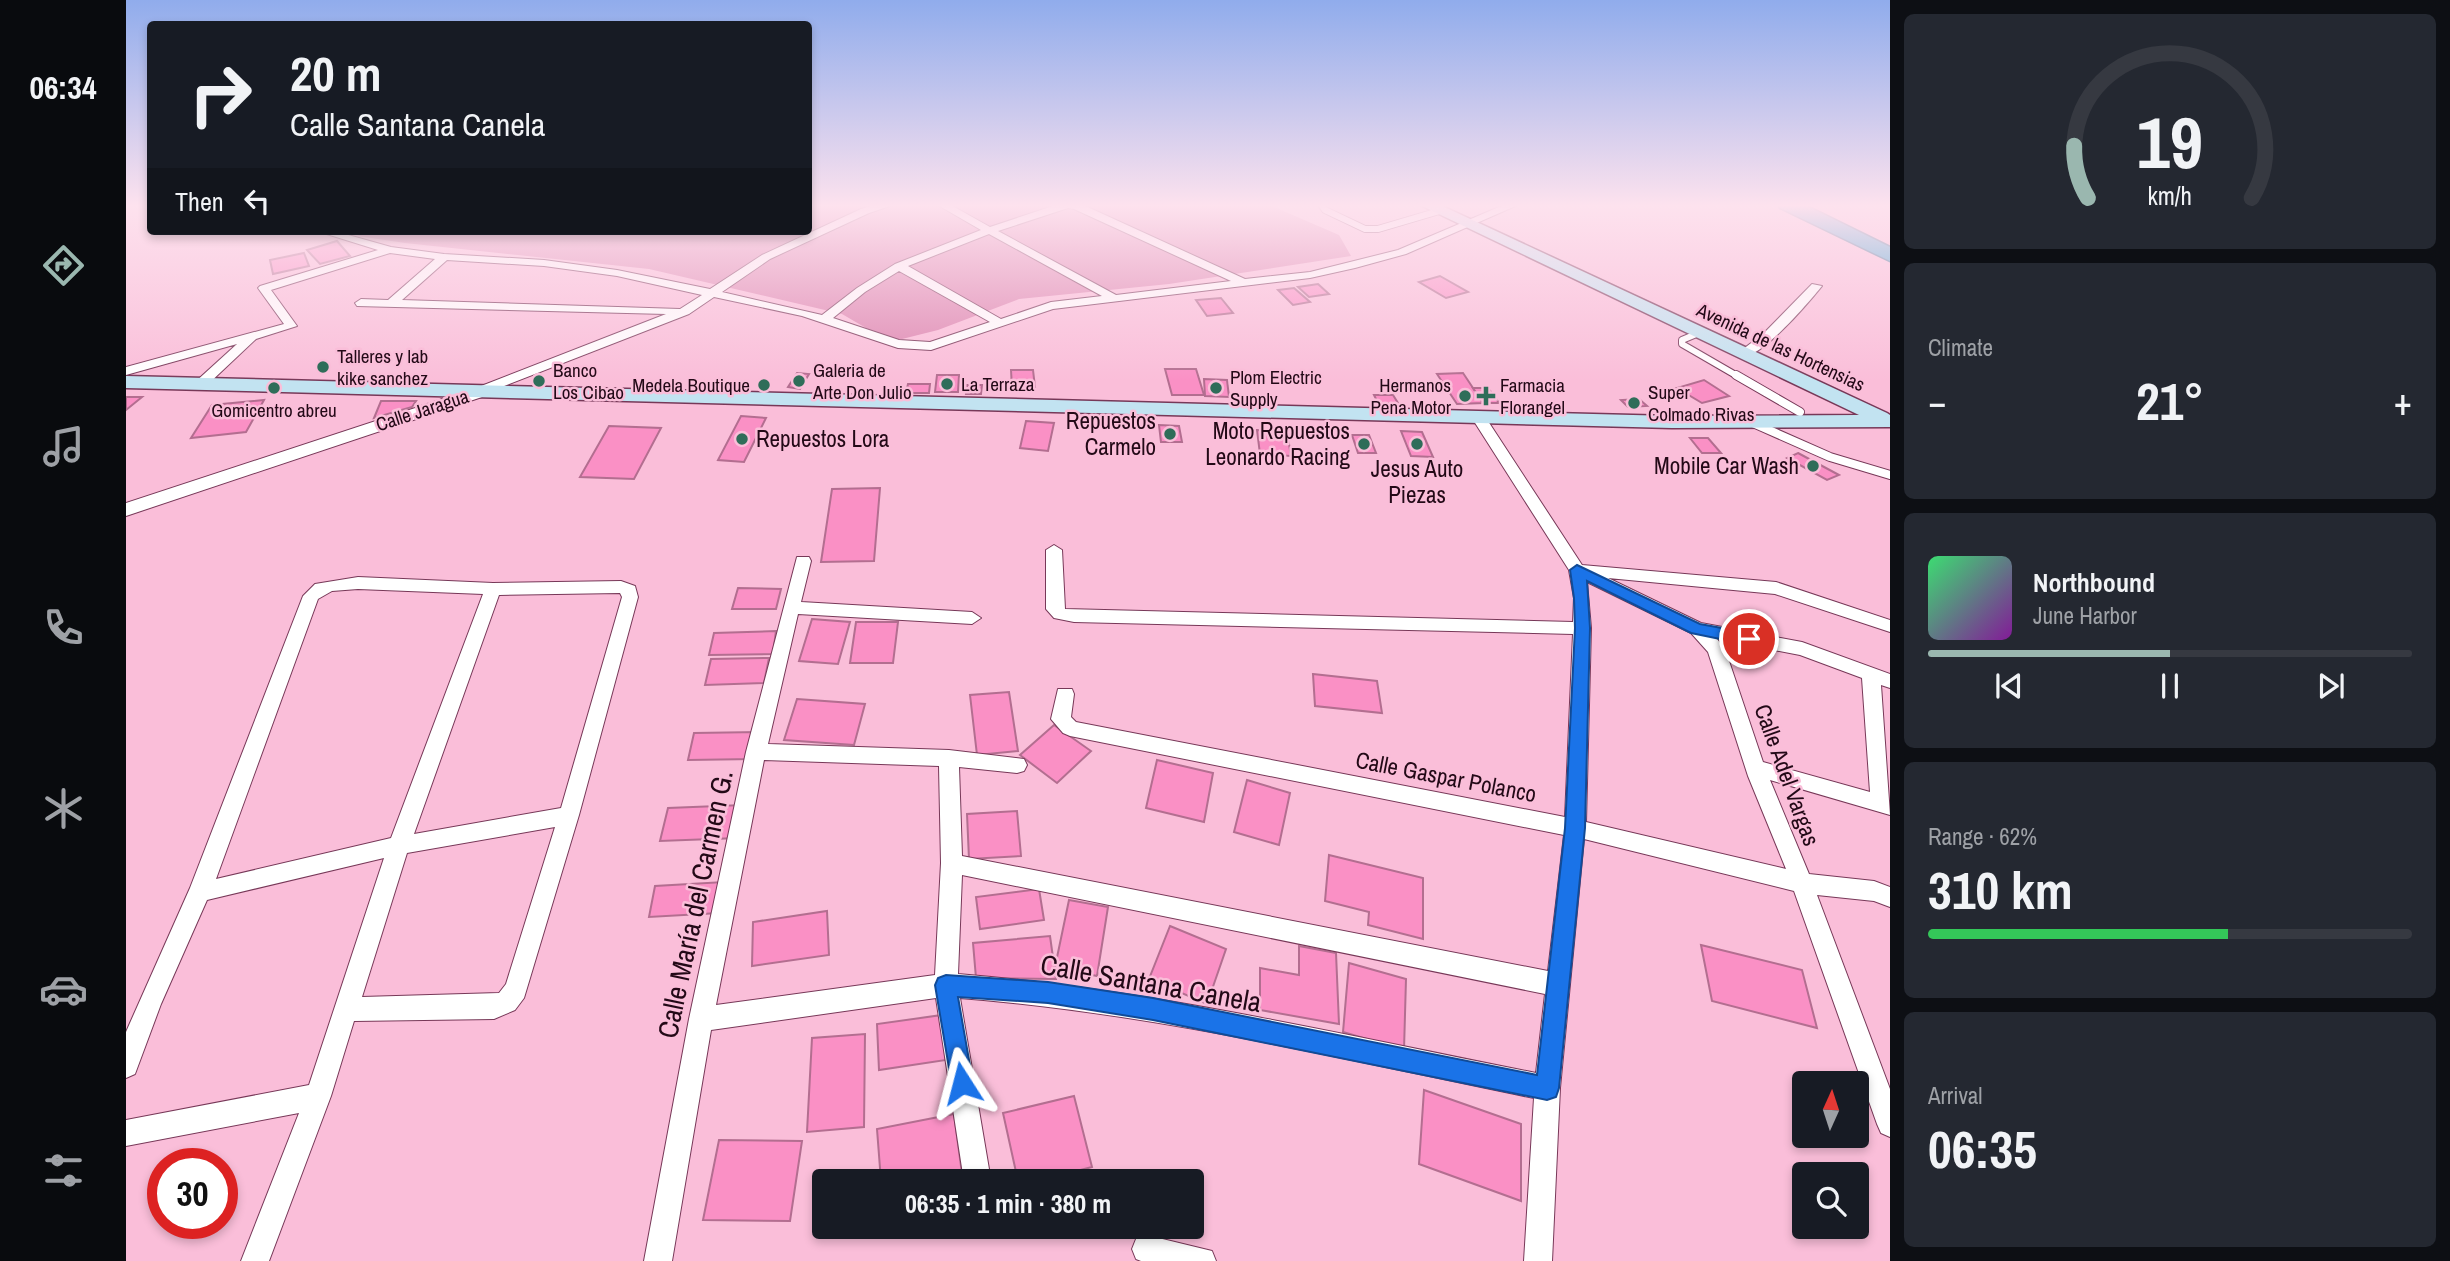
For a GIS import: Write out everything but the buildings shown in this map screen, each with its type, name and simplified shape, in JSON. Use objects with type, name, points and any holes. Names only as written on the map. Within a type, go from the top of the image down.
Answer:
[{"type":"main road","name":"Avenida de las Hortensias","points":[[1552,263],[1746,353],[1890,425]]},
{"type":"main road","points":[[126,382],[477,393],[1890,425]]},
{"type":"main road","points":[[1770,421],[1807,409],[1813,400],[1805,382]]},
{"type":"street","points":[[126,371],[291,326],[264,288],[347,263]]},
{"type":"street","points":[[392,303],[437,263]]},
{"type":"street","points":[[550,263],[617,272],[711,292],[823,320],[898,344],[931,346],[1051,306],[1310,275],[1363,263]]},
{"type":"street","name":"Calle Jaragua","points":[[126,510],[477,393],[685,311],[757,263]]},
{"type":"street","points":[[823,320],[861,290],[907,263]]},
{"type":"street","points":[[1050,263],[1115,299]]},
{"type":"street","points":[[1201,263],[1246,283]]},
{"type":"street","points":[[899,266],[998,322]]},
{"type":"street","points":[[1746,353],[1776,329],[1816,286]]},
{"type":"street","points":[[361,303],[685,311]]},
{"type":"street","points":[[200,384],[252,338]]},
{"type":"street","points":[[1477,415],[1577,570],[1582,598],[1575,828],[1547,1088],[1538,1261]]},
{"type":"street","points":[[1054,550],[1055,609],[1060,614],[1583,628]]},
{"type":"street","name":"Calle María del Carmen G.","points":[[658,1261],[701,1019],[756,752],[803,561]]},
{"type":"street","points":[[1577,570],[1776,588],[1890,626]]},
{"type":"street","name":"Calle Adel Vargas","points":[[1577,570],[1697,629],[1716,649],[1756,768],[1802,883],[1890,1124]]},
{"type":"street","points":[[126,1065],[150,1000],[201,889],[311,597],[321,588],[358,583],[493,589],[621,587],[629,590],[630,597],[569,815],[516,990],[507,1002],[494,1007],[347,1009]]},
{"type":"street","points":[[255,1261],[318,1096],[400,845],[493,589]]},
{"type":"street","points":[[793,608],[972,618]]},
{"type":"street","points":[[1697,629],[1802,649],[1890,681]]},
{"type":"street","points":[[1756,768],[1885,804],[1871,673]]},
{"type":"street","name":"Calle Gaspar Polanco","points":[[1065,694],[1061,719],[1070,728],[1575,828],[1802,883],[1874,891],[1890,897]]},
{"type":"street","points":[[756,752],[949,758],[1017,765]]},
{"type":"street","points":[[949,758],[952,863],[946,985],[976,1169]]},
{"type":"street","points":[[201,889],[211,890],[400,845],[569,815]]},
{"type":"street","points":[[952,863],[1558,985]]},
{"type":"street","name":"Calle Santana Canela","points":[[701,1019],[946,985],[1048,993],[1153,1009],[1547,1088]]},
{"type":"street","points":[[126,1133],[318,1096]]},
{"type":"street","points":[[1146,1248],[1202,1261]]},
{"type":"lane","points":[[1701,332],[1682,340],[1682,344],[1800,411]]},
{"type":"lane","points":[[1748,421],[1830,457],[1890,475]]},
{"type":"shaded area","points":[[591,263],[1306,263],[1169,284],[1019,299],[938,330],[890,342],[842,314],[649,269]]},
{"type":"place","name":"Talleres y lab kike sanchez","points":[[323,367]]},
{"type":"place","name":"Banco Los Cibao","points":[[539,381]]},
{"type":"place","name":"Galeria de Arte Don Julio","points":[[799,381]]},
{"type":"place","name":"La Terraza","points":[[947,384]]},
{"type":"place","name":"Medela Boutique","points":[[764,385]]},
{"type":"place","name":"Gomicentro abreu","points":[[274,388]]},
{"type":"place","name":"Plom Electric Supply","points":[[1216,388]]},
{"type":"place","name":"Hermanos Pena Motor","points":[[1465,396]]},
{"type":"place","name":"Farmacia Florangel","points":[[1486,396]]},
{"type":"place","name":"Super Colmado Rivas","points":[[1634,403]]},
{"type":"place","name":"Repuestos Carmelo","points":[[1170,434]]},
{"type":"place","name":"Repuestos Lora","points":[[742,439]]},
{"type":"place","name":"Moto Repuestos Leonardo Racing","points":[[1364,444]]},
{"type":"place","name":"Jesus Auto Piezas","points":[[1417,444]]},
{"type":"place","name":"Mobile Car Wash","points":[[1813,466]]},
{"type":"route","points":[[962,1083],[946,985],[1048,993],[1153,1009],[1547,1088],[1575,828],[1583,628],[1577,570],[1697,629],[1749,639]]}]
